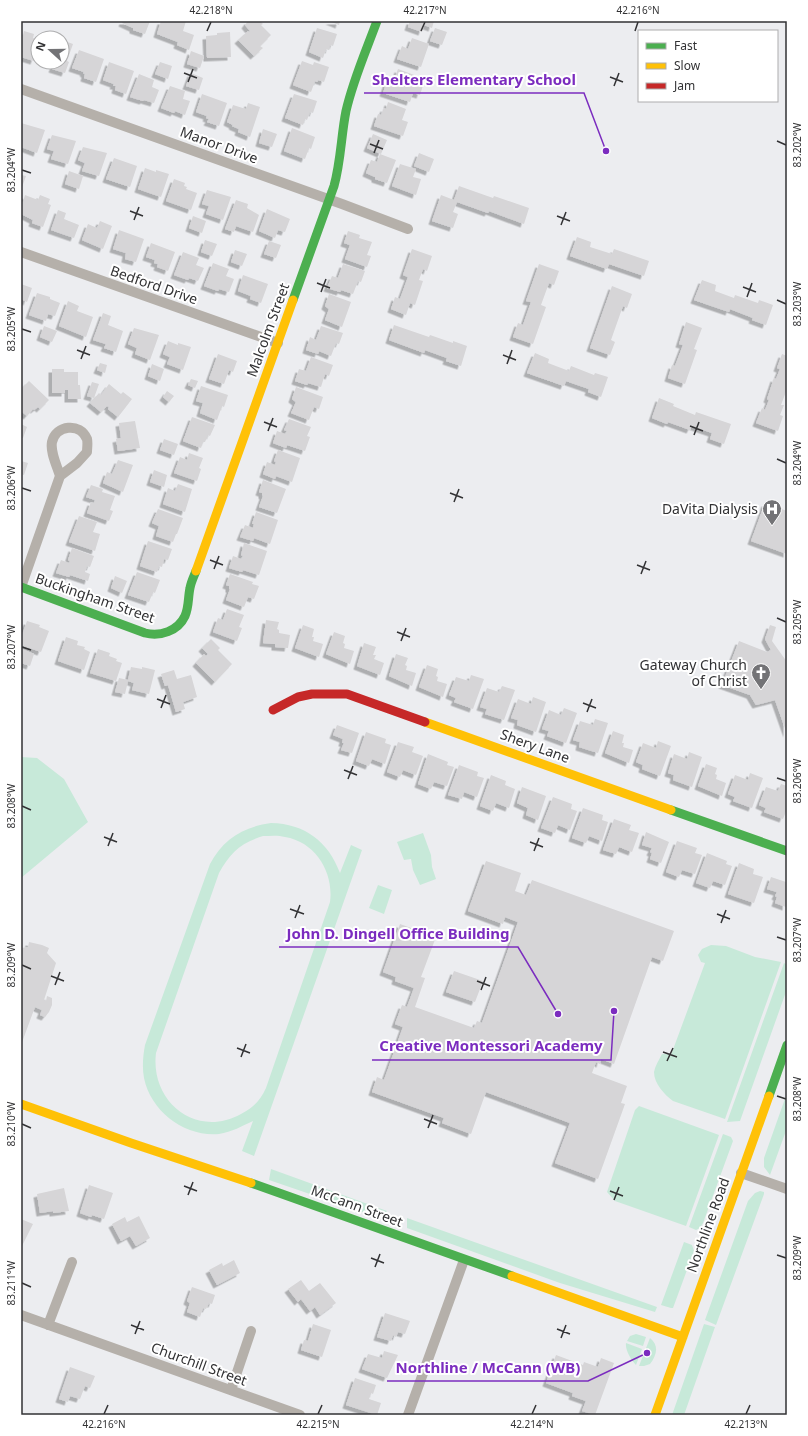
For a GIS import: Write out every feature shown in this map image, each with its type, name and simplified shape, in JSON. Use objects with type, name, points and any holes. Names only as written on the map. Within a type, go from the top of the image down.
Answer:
[{"type":"street","name":"Malcolm Street","points":[[160,634],[176,627],[185,617],[190,588],[330,199],[336,179],[346,113],[351,92],[377,21]]},
{"type":"street","name":"Manor Drive","points":[[21,89],[330,199],[408,229]]},
{"type":"street","name":"Bedford Drive","points":[[21,252],[278,343]]},
{"type":"street","points":[[21,587],[60,476],[77,463],[87,452],[87,440],[82,431],[74,427],[65,428],[57,433],[52,442],[53,454],[60,476]]},
{"type":"street","name":"Buckingham Street","points":[[21,587],[145,632],[160,634]]},
{"type":"street","name":"Shery Lane","points":[[273,710],[298,697],[312,694],[347,694],[787,851]]},
{"type":"street","name":"Northline Road","points":[[655,1415],[787,1045]]},
{"type":"street","name":"McCann Street","points":[[21,1104],[131,1143],[231,1176],[683,1337]]},
{"type":"street","points":[[741,1173],[787,1189]]},
{"type":"street","points":[[408,1415],[464,1260]]},
{"type":"street","points":[[48,1325],[72,1262]]},
{"type":"street","name":"Churchill Street","points":[[21,1315],[300,1415]]},
{"type":"street","points":[[231,1390],[252,1331]]},
{"type":"green space","points":[[21,757],[37,758],[64,779],[88,822],[21,878]]},
{"type":"green space","points":[[271,823],[283,824],[305,831],[314,836],[329,852],[340,873],[351,845],[362,850],[254,1156],[242,1151],[253,1121],[224,1133],[206,1134],[182,1127],[171,1120],[154,1102],[148,1090],[144,1078],[143,1057],[145,1045],[210,864],[215,855],[228,841],[243,831]],"holes":[[[263,836],[280,836],[296,840],[306,845],[314,852],[321,860],[326,870],[329,880],[330,902],[266,1088],[261,1097],[256,1104],[249,1109],[224,1121],[208,1122],[193,1119],[179,1111],[168,1100],[160,1087],[156,1071],[156,1053],[219,873],[227,860],[236,850],[248,842]]]},
{"type":"green space","points":[[423,833],[431,855],[432,867],[436,879],[420,885],[413,870],[411,859],[404,860],[397,842]]},
{"type":"green space","points":[[378,885],[392,890],[384,914],[369,908]]},
{"type":"green space","points":[[711,945],[726,946],[755,957],[781,962],[725,1119],[673,1101],[663,1092],[654,1076],[656,1065],[662,1054],[671,1055],[705,963],[701,962],[698,955],[702,949]]},
{"type":"green space","points":[[784,963],[787,965],[787,989],[740,1121],[727,1122]]},
{"type":"green space","points":[[787,1093],[787,1128],[770,1175],[764,1167],[764,1158]]},
{"type":"green space","points":[[639,1106],[719,1135],[686,1226],[615,1201],[607,1192],[635,1110]]},
{"type":"green space","points":[[723,1134],[731,1137],[733,1141],[703,1223],[700,1228],[696,1230],[689,1227]]},
{"type":"green space","points":[[271,1169],[387,1211],[380,1218],[269,1180]]},
{"type":"green space","points":[[760,1191],[764,1192],[764,1194],[716,1325],[705,1320],[748,1201],[755,1193]]},
{"type":"green space","points":[[407,1218],[657,1307],[655,1312],[560,1283],[407,1228]]},
{"type":"green space","points":[[684,1242],[692,1245],[694,1251],[673,1308],[671,1308],[661,1305]]},
{"type":"green space","points":[[704,1324],[715,1327],[684,1415],[672,1415]]},
{"type":"green space","points":[[636,1334],[646,1337],[643,1346],[627,1341],[630,1336]]},
{"type":"green space","points":[[650,1338],[655,1344],[656,1348],[654,1358],[650,1364],[639,1366]]},
{"type":"green space","points":[[626,1343],[642,1349],[636,1365],[626,1349]]},
{"type":"building","points":[[123,21],[150,21],[145,34],[133,30],[133,28],[122,23]]},
{"type":"building","points":[[161,21],[186,21],[183,31],[194,35],[189,50],[177,45],[178,42],[157,34]]},
{"type":"building","points":[[248,21],[260,21],[263,24],[261,25],[271,35],[260,46],[263,48],[254,56],[238,40],[250,31],[245,25]]},
{"type":"building","points":[[329,21],[340,21],[339,25]]},
{"type":"building","points":[[410,21],[434,21],[432,28],[424,25],[422,32],[408,27]]},
{"type":"building","points":[[317,28],[337,34],[333,46],[330,45],[329,50],[326,49],[323,58],[309,52]]},
{"type":"building","points":[[435,28],[447,32],[442,45],[430,41]]},
{"type":"building","points":[[24,31],[30,33],[30,60],[21,57],[23,51],[21,50],[21,34],[23,35]]},
{"type":"building","points":[[230,32],[231,57],[207,58],[206,36]]},
{"type":"building","points":[[412,38],[429,44],[421,67],[397,59],[402,46],[408,49]]},
{"type":"building","points":[[70,43],[73,44],[70,52]]},
{"type":"building","points":[[79,50],[104,59],[96,82],[84,78],[84,72],[72,68]]},
{"type":"building","points":[[191,51],[204,56],[200,68],[187,64]]},
{"type":"building","points":[[302,61],[313,65],[314,62],[329,67],[324,82],[318,80],[317,82],[315,81],[311,92],[293,85]]},
{"type":"building","points":[[109,62],[134,71],[126,94],[115,90],[116,86],[113,86],[114,84],[103,80]]},
{"type":"building","points":[[160,62],[172,66],[168,79],[155,74]]},
{"type":"building","points":[[398,69],[425,79],[420,95],[413,93],[410,102],[383,93],[387,81],[393,83]]},
{"type":"building","points":[[55,70],[66,70],[65,73]]},
{"type":"building","points":[[191,73],[203,78],[199,90],[186,86]]},
{"type":"building","points":[[139,74],[154,80],[152,87],[159,90],[154,103],[130,97]]},
{"type":"building","points":[[170,86],[185,91],[183,99],[190,101],[185,115],[161,108]]},
{"type":"building","points":[[202,94],[227,103],[219,126],[207,122],[209,119],[206,118],[207,116],[196,112]]},
{"type":"building","points":[[294,94],[317,101],[313,113],[310,112],[303,125],[285,118]]},
{"type":"building","points":[[388,102],[406,109],[402,120],[408,122],[403,136],[374,126],[378,114],[381,115],[384,108],[386,109]]},
{"type":"building","points":[[248,103],[260,107],[250,137],[238,132],[239,129],[227,122],[233,105],[246,109]]},
{"type":"building","points":[[21,123],[45,130],[37,153],[21,147],[23,140],[21,139]]},
{"type":"building","points":[[292,128],[315,137],[311,149],[309,148],[305,159],[284,151]]},
{"type":"building","points":[[263,129],[277,134],[272,147],[259,143]]},
{"type":"building","points":[[373,134],[387,140],[381,154],[367,148]]},
{"type":"building","points":[[52,135],[76,141],[68,164],[51,159],[54,151],[47,149]]},
{"type":"building","points":[[83,147],[107,153],[99,176],[82,171],[85,163],[78,160]]},
{"type":"building","points":[[419,153],[434,159],[429,172],[414,166]]},
{"type":"building","points":[[380,154],[396,160],[387,183],[375,179],[375,177],[366,173],[371,160],[377,162]]},
{"type":"building","points":[[114,158],[137,166],[130,187],[106,179]]},
{"type":"building","points":[[400,164],[416,169],[413,177],[421,179],[416,195],[392,186]]},
{"type":"building","points":[[145,168],[156,172],[156,170],[169,174],[161,197],[138,189]]},
{"type":"building","points":[[69,171],[83,176],[79,189],[65,184]]},
{"type":"building","points":[[21,175],[26,176],[21,190]]},
{"type":"building","points":[[174,179],[185,183],[184,186],[187,187],[186,189],[197,193],[191,210],[166,201]]},
{"type":"building","points":[[459,186],[493,198],[494,196],[529,208],[524,224],[489,211],[488,213],[457,202],[453,212],[458,214],[453,228],[432,221],[441,195],[454,200]]},
{"type":"building","points":[[207,190],[231,197],[223,220],[206,214],[209,206],[202,204]]},
{"type":"building","points":[[25,195],[38,200],[40,195],[50,199],[48,204],[51,205],[43,227],[32,223],[33,220],[21,214],[21,208]]},
{"type":"building","points":[[236,200],[248,204],[247,208],[259,215],[253,232],[236,226],[234,232],[225,229]]},
{"type":"building","points":[[267,209],[290,219],[285,232],[278,230],[275,238],[259,231]]},
{"type":"building","points":[[58,210],[66,213],[64,219],[79,225],[74,238],[51,230]]},
{"type":"building","points":[[193,216],[206,221],[202,233],[189,228]]},
{"type":"building","points":[[100,221],[112,226],[103,249],[82,240],[88,224],[97,228]]},
{"type":"building","points":[[119,230],[144,239],[136,262],[125,259],[126,253],[113,249]]},
{"type":"building","points":[[348,231],[360,235],[359,238],[372,242],[367,255],[371,256],[367,267],[345,259],[350,245],[344,243]]},
{"type":"building","points":[[577,237],[591,242],[590,247],[612,254],[614,249],[649,261],[644,276],[609,264],[607,269],[570,256]]},
{"type":"building","points":[[205,240],[217,244],[212,256],[201,252]]},
{"type":"building","points":[[269,241],[281,245],[276,258],[264,254]]},
{"type":"building","points":[[151,243],[175,252],[168,271],[157,267],[158,264],[154,263],[155,260],[146,257]]},
{"type":"building","points":[[412,249],[432,256],[427,271],[423,269],[419,280],[423,281],[415,305],[410,303],[406,315],[391,309],[395,297],[400,299],[408,277],[403,275]]},
{"type":"building","points":[[235,250],[247,254],[242,266],[231,262]]},
{"type":"building","points":[[183,252],[199,258],[196,265],[204,268],[198,281],[189,278],[188,280],[174,275]]},
{"type":"building","points":[[213,263],[229,269],[226,276],[234,279],[229,292],[219,289],[218,291],[204,286]]},
{"type":"building","points":[[343,264],[365,271],[361,282],[358,281],[353,294],[327,288],[332,276],[338,278]]},
{"type":"building","points":[[539,264],[559,271],[554,285],[549,283],[541,305],[546,307],[533,344],[513,337],[518,323],[523,325],[531,302],[526,301]]},
{"type":"building","points":[[243,275],[268,284],[261,303],[250,299],[251,296],[238,291]]},
{"type":"building","points":[[702,280],[716,285],[715,291],[734,298],[735,295],[758,303],[759,300],[773,305],[766,325],[730,309],[729,312],[694,300]]},
{"type":"building","points":[[21,284],[32,288],[27,302],[21,299]]},
{"type":"building","points":[[612,286],[632,294],[627,308],[623,306],[611,340],[615,342],[610,355],[590,348]]},
{"type":"building","points":[[37,293],[50,297],[50,299],[60,303],[55,316],[48,314],[46,321],[29,315]]},
{"type":"building","points":[[329,294],[351,302],[342,327],[325,320],[329,309],[325,306]]},
{"type":"building","points":[[68,301],[79,306],[77,311],[93,317],[86,337],[59,326]]},
{"type":"building","points":[[103,313],[111,316],[108,325],[123,331],[116,352],[104,348],[106,344],[93,340]]},
{"type":"building","points":[[686,322],[702,328],[694,349],[697,350],[685,384],[668,378],[672,365],[675,366],[683,345],[679,344]]},
{"type":"building","points":[[394,325],[429,337],[430,335],[467,346],[461,366],[446,361],[447,358],[425,350],[424,353],[389,340]]},
{"type":"building","points":[[44,326],[57,331],[52,342],[40,337]]},
{"type":"building","points":[[321,326],[343,333],[339,344],[336,343],[331,356],[319,351],[318,354],[306,350],[310,337],[316,340]]},
{"type":"building","points":[[134,328],[159,335],[150,360],[135,354],[137,348],[128,344]]},
{"type":"building","points":[[168,341],[178,345],[178,343],[191,347],[183,370],[167,364],[170,357],[163,354]]},
{"type":"building","points":[[535,353],[549,359],[548,363],[569,371],[571,366],[594,375],[595,373],[608,377],[601,397],[588,392],[589,389],[566,381],[564,386],[527,373]]},
{"type":"building","points":[[218,354],[237,361],[233,372],[229,370],[224,384],[209,379]]},
{"type":"building","points":[[782,354],[787,356],[787,389],[781,405],[784,405],[780,415],[783,416],[778,431],[756,423],[762,408],[765,410],[769,400],[767,399],[774,378],[776,379],[780,369],[777,368]]},
{"type":"building","points":[[311,357],[333,365],[329,376],[325,374],[321,387],[295,381],[299,369],[306,371]]},
{"type":"building","points":[[100,363],[107,365],[105,373],[97,370]]},
{"type":"building","points":[[152,364],[164,369],[160,381],[148,376]]},
{"type":"building","points":[[52,369],[64,369],[64,372],[78,372],[78,385],[80,385],[81,399],[68,399],[68,390],[65,390],[65,393],[52,393]]},
{"type":"building","points":[[191,379],[198,381],[195,388],[188,385]]},
{"type":"building","points":[[29,381],[49,400],[40,409],[38,407],[34,410],[33,409],[27,416],[21,411],[21,389]]},
{"type":"building","points":[[92,382],[99,384],[94,398],[87,396]]},
{"type":"building","points":[[109,384],[121,394],[123,392],[132,399],[118,417],[108,409],[109,407],[107,406],[101,412],[90,403],[99,393],[101,395]]},
{"type":"building","points":[[201,386],[228,395],[217,420],[200,413],[203,403],[196,401]]},
{"type":"building","points":[[296,387],[323,397],[319,409],[314,407],[309,420],[291,413],[296,402],[292,399]]},
{"type":"building","points":[[167,391],[174,396],[169,402],[163,397]]},
{"type":"building","points":[[659,398],[674,404],[673,406],[695,415],[696,412],[731,424],[724,444],[710,439],[712,433],[692,426],[690,430],[668,422],[667,424],[652,418]]},
{"type":"building","points":[[192,417],[215,425],[210,436],[208,435],[201,448],[183,441]]},
{"type":"building","points":[[289,419],[311,427],[307,436],[310,437],[305,451],[287,445],[286,448],[273,443],[277,431],[285,434],[287,431],[284,430]]},
{"type":"building","points":[[135,421],[140,448],[118,451],[116,439],[121,438],[119,423]]},
{"type":"building","points":[[21,424],[27,427],[23,438],[21,438]]},
{"type":"building","points":[[164,439],[178,444],[174,455],[160,450]]},
{"type":"building","points":[[278,450],[300,458],[292,482],[276,476],[275,479],[263,474],[267,462],[275,465],[276,462],[274,461]]},
{"type":"building","points":[[189,453],[203,458],[199,468],[201,469],[197,481],[174,473],[180,457],[187,460]]},
{"type":"building","points":[[118,460],[133,465],[123,492],[103,483],[107,472],[112,474]]},
{"type":"building","points":[[21,461],[28,463],[24,475],[21,474]]},
{"type":"building","points":[[154,470],[167,475],[164,487],[150,482]]},
{"type":"building","points":[[263,480],[286,489],[277,513],[259,507],[263,496],[262,493],[259,492]]},
{"type":"building","points":[[178,484],[192,489],[185,512],[163,504],[168,488],[175,491]]},
{"type":"building","points":[[91,485],[103,489],[102,492],[115,496],[110,510],[113,511],[109,521],[87,513],[91,502],[94,503],[95,500],[86,497]]},
{"type":"building","name":"DaVita Dialysis","points":[[765,503],[787,511],[787,554],[751,541]]},
{"type":"building","points":[[158,509],[183,518],[173,542],[156,536],[159,526],[152,523]]},
{"type":"building","points":[[256,512],[278,520],[270,544],[254,538],[253,541],[240,537],[245,525],[253,528],[254,524],[252,524]]},
{"type":"building","points":[[79,516],[97,522],[93,532],[100,534],[95,551],[69,542]]},
{"type":"building","points":[[148,541],[172,549],[168,560],[164,559],[162,567],[159,566],[157,572],[140,566]]},
{"type":"building","points":[[244,543],[267,551],[259,575],[243,570],[242,572],[229,568],[233,556],[241,559],[243,556],[241,555]]},
{"type":"building","points":[[72,548],[94,556],[90,567],[87,566],[85,572],[90,574],[88,581],[70,575],[69,577],[56,573],[61,560],[69,563],[70,561],[68,560]]},
{"type":"building","points":[[137,572],[160,580],[155,593],[153,592],[149,602],[128,595]]},
{"type":"building","points":[[230,574],[253,582],[252,584],[259,586],[254,599],[248,597],[244,607],[226,600],[230,589],[229,586],[226,585]]},
{"type":"building","points":[[115,576],[127,581],[122,593],[111,588]]},
{"type":"building","points":[[227,609],[244,615],[239,627],[242,628],[237,641],[213,632],[218,618],[223,620]]},
{"type":"building","points":[[266,620],[279,622],[277,629],[279,630],[279,633],[290,635],[288,648],[275,647],[275,644],[263,643]]},
{"type":"building","points":[[27,621],[40,625],[39,627],[49,631],[41,652],[21,645],[21,638]]},
{"type":"building","points":[[303,625],[314,629],[312,637],[314,637],[313,641],[323,644],[319,657],[295,648]]},
{"type":"building","name":"Gateway Church of Christ","points":[[770,625],[776,627],[772,641],[787,662],[787,734],[775,700],[756,705],[750,695],[722,685],[739,641],[767,652],[771,650],[765,639]]},
{"type":"building","points":[[334,632],[345,636],[343,643],[345,644],[344,648],[354,651],[350,664],[326,654]]},
{"type":"building","points":[[66,637],[78,641],[77,645],[85,647],[84,649],[90,652],[84,670],[58,661]]},
{"type":"building","points":[[211,639],[220,648],[218,650],[232,664],[215,682],[196,663],[204,654],[206,656],[208,654],[202,648]]},
{"type":"building","points":[[364,643],[376,647],[373,655],[376,655],[374,659],[384,663],[380,675],[357,666]]},
{"type":"building","points":[[22,649],[34,654],[30,666],[21,663]]},
{"type":"building","points":[[98,649],[110,653],[109,656],[122,663],[116,681],[90,673]]},
{"type":"building","points":[[396,654],[408,658],[405,665],[407,666],[406,670],[416,673],[412,686],[389,676]]},
{"type":"building","points":[[427,665],[438,669],[436,676],[438,677],[437,681],[447,684],[443,697],[419,687]]},
{"type":"building","points":[[131,667],[142,669],[142,667],[155,670],[149,694],[132,690],[134,683],[128,681],[125,694],[115,692],[119,678],[128,680]]},
{"type":"building","points":[[174,670],[177,679],[191,675],[197,697],[183,702],[185,709],[176,712],[168,685],[165,686],[161,674]]},
{"type":"building","points":[[471,675],[484,679],[473,709],[454,702],[456,698],[449,695],[456,677],[469,681]]},
{"type":"building","points":[[502,686],[515,690],[504,720],[485,714],[487,709],[480,707],[487,688],[499,692]]},
{"type":"building","points":[[533,697],[546,702],[536,732],[517,725],[518,720],[511,718],[518,699],[531,704]]},
{"type":"building","points":[[564,708],[577,713],[566,743],[547,736],[549,731],[542,729],[549,710],[561,715]]},
{"type":"building","points":[[595,719],[608,723],[598,753],[579,747],[580,742],[573,740],[580,721],[593,725]]},
{"type":"building","points":[[337,725],[359,733],[352,753],[341,750],[344,743],[342,743],[343,739],[333,735]]},
{"type":"building","points":[[613,731],[624,735],[622,743],[624,743],[623,747],[633,750],[629,763],[605,753]]},
{"type":"building","points":[[366,732],[386,739],[385,743],[391,745],[385,764],[372,759],[369,766],[356,761]]},
{"type":"building","points":[[658,741],[671,746],[660,776],[642,769],[643,765],[636,762],[643,743],[656,748]]},
{"type":"building","points":[[398,742],[414,747],[412,752],[423,756],[416,775],[403,770],[400,777],[387,772]]},
{"type":"building","points":[[689,752],[702,757],[692,787],[673,780],[674,775],[668,773],[674,754],[687,759]]},
{"type":"building","points":[[428,754],[448,762],[447,765],[454,767],[447,786],[434,782],[431,789],[418,784]]},
{"type":"building","points":[[706,764],[717,768],[715,774],[717,775],[716,779],[726,783],[722,796],[698,786]]},
{"type":"building","points":[[459,765],[478,772],[477,776],[484,778],[477,797],[464,792],[462,799],[448,795]]},
{"type":"building","points":[[750,773],[763,778],[752,808],[733,801],[735,797],[728,794],[735,775],[748,780]]},
{"type":"building","points":[[491,775],[506,781],[505,785],[515,789],[509,808],[496,803],[493,811],[480,806]]},
{"type":"building","points":[[781,784],[787,786],[787,809],[783,819],[764,812],[766,808],[759,805],[766,787],[778,791]]},
{"type":"building","points":[[522,787],[546,796],[538,820],[526,815],[528,808],[517,803]]},
{"type":"building","points":[[553,797],[572,804],[571,809],[577,811],[570,830],[558,825],[555,833],[541,828]]},
{"type":"building","points":[[583,808],[603,815],[602,820],[608,822],[602,841],[589,836],[586,843],[572,838]]},
{"type":"building","points":[[614,819],[631,825],[629,830],[639,833],[632,852],[619,847],[616,854],[603,850]]},
{"type":"building","points":[[646,832],[669,842],[661,863],[650,859],[652,853],[650,852],[652,848],[642,845]]},
{"type":"building","points":[[677,841],[697,848],[695,853],[702,855],[695,874],[682,870],[679,877],[666,872]]},
{"type":"building","points":[[707,853],[727,861],[726,864],[732,866],[725,885],[713,881],[710,888],[696,883]]},
{"type":"building","points":[[486,861],[521,873],[515,891],[526,895],[532,880],[674,931],[663,961],[652,957],[614,1064],[601,1059],[600,1064],[596,1062],[592,1073],[627,1086],[621,1103],[625,1104],[598,1179],[555,1163],[570,1123],[486,1092],[471,1134],[442,1123],[444,1118],[372,1092],[377,1077],[384,1080],[403,1027],[395,1024],[402,1005],[407,1007],[414,988],[395,981],[396,977],[383,972],[400,924],[436,937],[421,977],[425,978],[415,1007],[474,1028],[477,1021],[482,1023],[518,922],[505,917],[503,924],[468,911]]},
{"type":"building","points":[[739,863],[754,869],[753,874],[763,877],[754,903],[728,894]]},
{"type":"building","points":[[771,877],[786,882],[787,884],[786,907],[775,903],[777,897],[775,896],[777,892],[767,889]]},
{"type":"building","points":[[29,942],[49,948],[47,953],[56,963],[44,1000],[46,1001],[47,996],[52,998],[52,1005],[45,1017],[40,1015],[42,1010],[35,1007],[21,1045],[21,948],[28,947]]},
{"type":"building","points":[[454,971],[483,981],[475,1002],[446,992]]},
{"type":"building","points":[[89,1185],[113,1193],[104,1219],[92,1215],[91,1217],[80,1213]]},
{"type":"building","points":[[64,1188],[69,1211],[40,1213],[37,1194]]},
{"type":"building","points":[[139,1216],[150,1238],[136,1246],[130,1236],[121,1241],[112,1224],[125,1217],[127,1222]]},
{"type":"building","points":[[21,1219],[33,1224],[21,1248]]},
{"type":"building","points":[[234,1260],[240,1273],[217,1285],[209,1270],[222,1263],[223,1266]]},
{"type":"building","points":[[301,1280],[309,1291],[320,1283],[336,1303],[320,1315],[315,1307],[310,1311],[301,1299],[298,1302],[288,1289]]},
{"type":"building","points":[[192,1287],[215,1295],[212,1304],[209,1303],[206,1309],[203,1308],[200,1317],[187,1312],[190,1303],[187,1301]]},
{"type":"building","points":[[385,1313],[410,1321],[405,1334],[398,1332],[396,1337],[393,1335],[391,1341],[377,1337]]},
{"type":"building","points":[[313,1324],[331,1330],[322,1357],[301,1350],[304,1340],[308,1341]]},
{"type":"building","points":[[384,1351],[398,1355],[387,1378],[362,1369],[368,1354],[382,1358]]},
{"type":"building","points":[[556,1355],[583,1365],[584,1362],[598,1367],[601,1358],[614,1363],[595,1415],[582,1411],[586,1401],[572,1396],[573,1393],[546,1383]]},
{"type":"building","points":[[70,1367],[95,1376],[90,1388],[85,1386],[80,1399],[70,1396],[68,1402],[59,1399]]},
{"type":"building","points":[[355,1378],[376,1385],[373,1394],[371,1393],[369,1399],[381,1403],[377,1415],[346,1405]]},
{"type":"traffic: fast","points":[[293,300],[334,186],[344,120],[349,99],[377,21]]},
{"type":"traffic: fast","points":[[21,587],[145,633],[157,634],[168,632],[178,626],[182,621],[188,606],[190,586],[196,571]]},
{"type":"traffic: fast","points":[[671,810],[787,851]]},
{"type":"traffic: fast","points":[[769,1096],[787,1045]]},
{"type":"traffic: fast","points":[[251,1183],[512,1276]]},
{"type":"traffic: slow","points":[[196,571],[293,300]]},
{"type":"traffic: slow","points":[[425,722],[671,810]]},
{"type":"traffic: slow","points":[[655,1415],[769,1096]]},
{"type":"traffic: slow","points":[[21,1104],[251,1183]]},
{"type":"traffic: slow","points":[[512,1276],[683,1337]]},
{"type":"traffic: jam","points":[[273,710],[298,697],[312,694],[347,694],[425,722]]},
{"type":"place","name":"Shelters Elementary School","points":[[606,151]]},
{"type":"place","name":"DaVita Dialysis","points":[[772,526]]},
{"type":"place","name":"Gateway Church of Christ","points":[[761,690]]},
{"type":"place","name":"Creative Montessori Academy","points":[[614,1011]]},
{"type":"place","name":"John D. Dingell Office Building","points":[[558,1014]]},
{"type":"place","name":"Northline / McCann (WB)","points":[[647,1353]]}]
